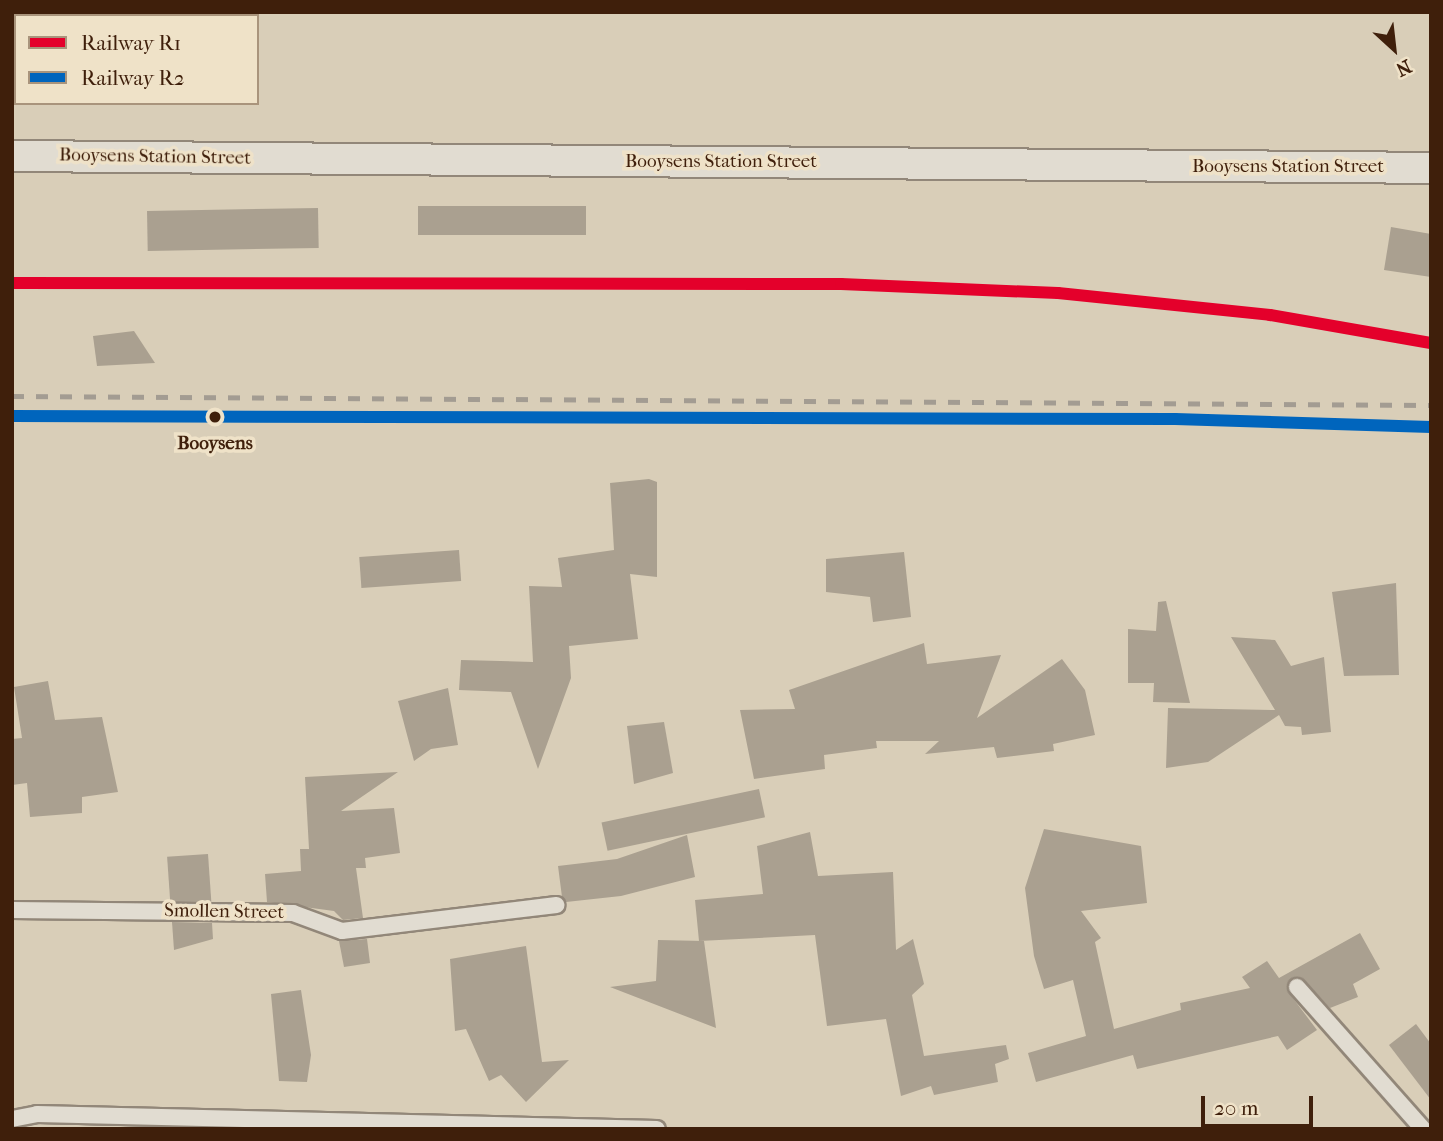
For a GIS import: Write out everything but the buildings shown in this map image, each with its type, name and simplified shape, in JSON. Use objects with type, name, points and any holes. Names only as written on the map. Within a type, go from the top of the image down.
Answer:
[{"type":"street","name":"Booysens Station Street","points":[[12,156],[1431,168]]},
{"type":"lane","name":"Smollen Street","points":[[12,910],[293,913],[342,931],[556,905]]},
{"type":"lane","points":[[1297,987],[1423,1129]]},
{"type":"lane","points":[[12,1119],[37,1114],[657,1129]]},
{"type":"railway","points":[[12,396],[1431,405]]},
{"type":"rail line","name":"R1","points":[[12,283],[841,284],[1058,293],[1270,315],[1431,343]]},
{"type":"rail line","name":"R2","points":[[12,416],[1175,419],[1431,427]]},
{"type":"place","name":"Booysens","points":[[215,417]]}]
